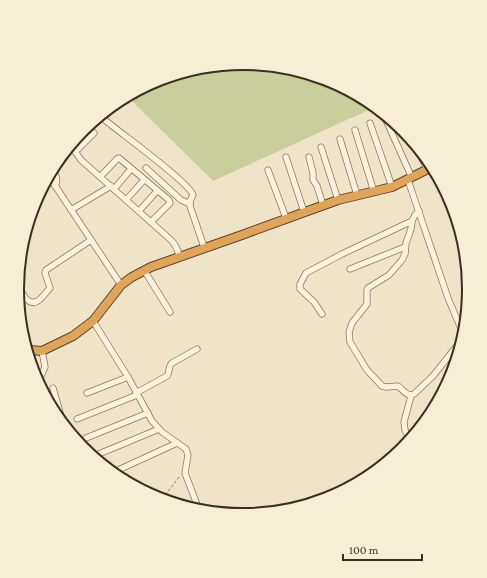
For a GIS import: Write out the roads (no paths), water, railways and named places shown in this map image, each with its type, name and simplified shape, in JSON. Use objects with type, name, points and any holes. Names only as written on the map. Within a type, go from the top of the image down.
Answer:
[{"type":"highway","points":[[33,350],[42,351],[73,336],[93,320],[121,285],[151,266],[240,236],[338,200],[392,187],[428,169]]},
{"type":"street","points":[[105,120],[177,177],[191,191],[193,195],[190,204],[204,247]]},
{"type":"street","points":[[370,123],[392,187]]},
{"type":"street","points":[[387,124],[410,179],[448,298],[460,327]]},
{"type":"street","points":[[355,130],[374,192]]},
{"type":"street","points":[[75,152],[94,133]]},
{"type":"street","points":[[340,139],[357,195]]},
{"type":"street","points":[[321,147],[338,200]]},
{"type":"street","points":[[74,149],[81,160],[175,244],[179,256]]},
{"type":"street","points":[[286,157],[304,212]]},
{"type":"street","points":[[309,157],[314,180],[323,205]]},
{"type":"street","points":[[100,177],[118,158],[169,200],[170,203],[151,222]]},
{"type":"street","points":[[71,210],[112,188],[132,168]]},
{"type":"street","points":[[146,168],[181,200],[190,204]]},
{"type":"street","points":[[268,170],[286,218]]},
{"type":"street","points":[[55,176],[57,181],[55,186]]},
{"type":"street","points":[[126,200],[144,180]]},
{"type":"street","points":[[52,181],[121,285]]},
{"type":"street","points":[[139,211],[157,190]]},
{"type":"street","points":[[411,396],[398,386],[382,386],[367,370],[351,345],[349,332],[352,323],[367,304],[368,288],[389,275],[404,258],[405,247],[412,221],[419,211]]},
{"type":"street","points":[[322,314],[314,302],[300,289],[300,284],[306,273],[412,221]]},
{"type":"street","points":[[24,296],[28,301],[37,302],[50,288],[45,274],[46,270],[91,240]]},
{"type":"street","points":[[350,269],[405,247]]},
{"type":"street","points":[[144,270],[170,312]]},
{"type":"street","points":[[93,320],[128,377],[152,421],[159,429],[188,452],[185,473],[197,503]]},
{"type":"street","points":[[408,435],[404,422],[411,396],[433,376],[455,348]]},
{"type":"street","points":[[77,419],[137,394],[167,376],[169,366],[172,363],[197,349]]},
{"type":"street","points":[[42,351],[45,367],[42,374]]},
{"type":"street","points":[[87,393],[128,377]]},
{"type":"street","points":[[53,388],[57,405]]},
{"type":"street","points":[[86,438],[148,413]]},
{"type":"street","points":[[99,454],[159,429]]},
{"type":"street","points":[[119,470],[177,443]]}]
